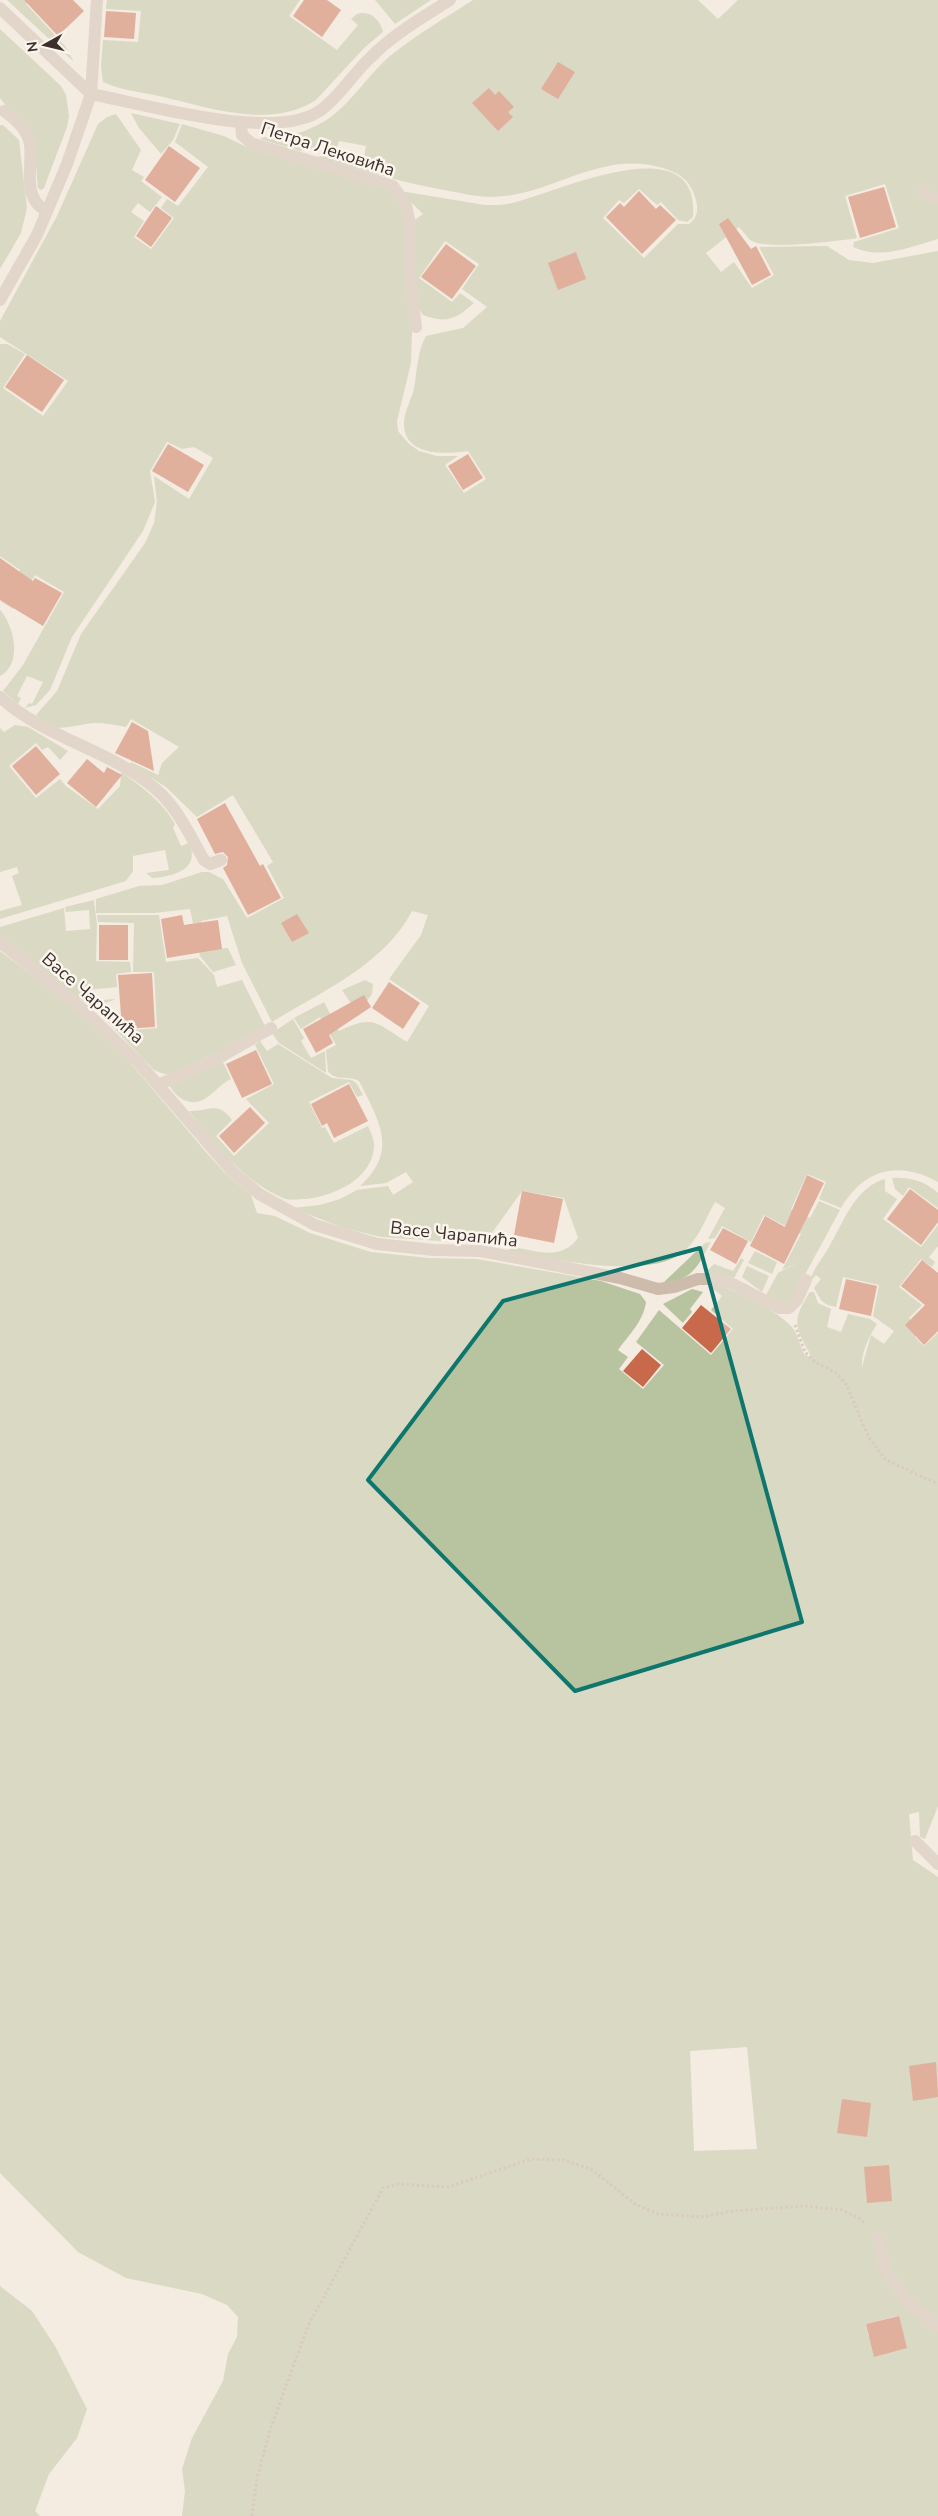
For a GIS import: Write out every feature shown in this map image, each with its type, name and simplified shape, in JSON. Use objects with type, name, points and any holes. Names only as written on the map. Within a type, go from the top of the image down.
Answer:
[{"type":"street","points":[[0,300],[37,235],[67,164],[91,94],[97,0]]},
{"type":"street","name":"Петра Лековића","points":[[91,94],[241,123],[270,124],[301,120],[320,111],[370,57],[450,0]]},
{"type":"street","points":[[0,8],[91,94]]},
{"type":"street","points":[[4,111],[14,118],[30,143],[31,192],[38,206],[47,211]]},
{"type":"street","name":"Петра Лековића","points":[[241,123],[242,135],[251,143],[393,186],[406,205],[409,219],[410,278],[416,327]]},
{"type":"street","points":[[922,191],[938,200]]},
{"type":"street","points":[[0,697],[30,722],[105,758],[158,791],[172,807],[204,860],[210,864],[221,860]]},
{"type":"street","name":"Васе Чарапића","points":[[0,942],[86,1012],[138,1062],[232,1171],[259,1194],[316,1225],[377,1244],[434,1250],[481,1251],[620,1278],[658,1289],[674,1287],[698,1279],[716,1279],[735,1285],[779,1308],[789,1308]]},
{"type":"street","points":[[158,1085],[213,1062],[271,1028]]},
{"type":"street","points":[[789,1308],[797,1300],[806,1280]]},
{"type":"street","points":[[915,1841],[938,1864]]},
{"type":"street","points":[[877,2238],[888,2275],[912,2304],[938,2326]]},
{"type":"path","points":[[789,1308],[805,1352],[815,1362],[836,1372],[846,1384],[869,1438],[886,1460],[938,1484]]},
{"type":"path","points":[[252,2516],[257,2478],[271,2426],[308,2326],[383,2188],[399,2184],[448,2187],[530,2159],[563,2160],[591,2168],[635,2204],[658,2214],[702,2217],[732,2211],[805,2206],[842,2210],[861,2219],[877,2238]]},
{"type":"highlighted area","points":[[700,1248],[802,1622],[575,1691],[368,1480],[503,1301]]},
{"type":"green space","points":[[7,0],[30,0],[26,4],[65,46],[74,62]]},
{"type":"green space","points":[[107,0],[300,0],[289,16],[337,50],[358,25],[351,19],[357,14],[367,13],[374,17],[380,24],[383,32],[364,48],[316,100],[298,109],[279,114],[238,113],[123,89],[103,82],[101,67],[103,40],[138,42],[141,11],[106,9]]},
{"type":"green space","points":[[375,0],[431,0],[395,24]]},
{"type":"green space","points":[[473,0],[698,0],[718,19],[738,0],[938,0],[938,239],[885,252],[864,251],[853,247],[854,242],[899,228],[885,184],[845,196],[857,238],[787,245],[760,244],[747,237],[739,227],[706,253],[721,272],[734,262],[752,288],[774,275],[759,247],[827,246],[849,260],[873,263],[938,251],[938,1182],[909,1171],[883,1172],[860,1184],[841,1208],[819,1199],[826,1182],[807,1174],[791,1209],[810,1218],[819,1201],[840,1210],[794,1295],[785,1304],[766,1295],[778,1273],[799,1262],[782,1270],[801,1234],[764,1215],[751,1242],[722,1226],[715,1238],[708,1239],[725,1208],[715,1202],[698,1235],[683,1252],[667,1261],[647,1265],[623,1266],[572,1262],[507,1251],[512,1247],[548,1253],[564,1250],[571,1245],[578,1238],[564,1198],[522,1191],[484,1244],[381,1237],[344,1228],[292,1208],[320,1205],[340,1199],[357,1190],[388,1186],[393,1195],[413,1182],[406,1172],[386,1183],[360,1186],[372,1173],[379,1160],[382,1148],[382,1135],[373,1109],[359,1081],[338,1077],[328,1071],[326,1050],[336,1045],[320,1017],[301,1029],[294,1018],[324,1002],[339,1031],[368,1022],[381,1026],[407,1042],[429,1006],[389,979],[421,935],[428,915],[412,911],[400,930],[369,962],[272,1022],[242,963],[227,916],[201,921],[204,944],[217,949],[228,948],[236,965],[213,972],[200,956],[190,909],[154,913],[96,913],[96,899],[139,886],[162,885],[202,872],[209,872],[223,879],[247,918],[284,898],[267,866],[273,862],[233,795],[197,817],[166,787],[130,764],[131,762],[158,775],[162,763],[179,747],[131,719],[126,727],[95,723],[63,728],[48,726],[41,722],[36,715],[57,691],[81,634],[145,543],[154,523],[157,502],[154,476],[189,499],[213,458],[194,447],[182,449],[167,442],[150,471],[155,502],[143,531],[72,637],[50,690],[36,705],[25,708],[29,703],[32,704],[43,682],[27,676],[17,696],[21,698],[18,704],[3,691],[23,665],[64,592],[35,575],[13,609],[1,601],[20,570],[0,556],[0,344],[7,344],[25,354],[3,388],[43,416],[68,381],[0,337],[0,321],[57,216],[98,124],[107,117],[116,114],[141,150],[132,170],[144,177],[141,181],[162,197],[150,212],[138,203],[131,212],[144,221],[134,237],[151,249],[174,218],[161,208],[167,199],[178,206],[208,167],[175,142],[182,124],[224,136],[251,149],[389,189],[403,209],[412,332],[411,363],[397,421],[398,431],[409,444],[419,451],[437,456],[458,456],[445,465],[464,493],[486,479],[468,451],[439,453],[420,448],[412,443],[407,436],[404,421],[414,389],[421,348],[426,336],[463,328],[487,307],[462,289],[479,264],[445,241],[419,278],[452,302],[460,293],[474,303],[462,313],[451,318],[439,319],[423,315],[417,305],[412,222],[423,214],[400,191],[485,205],[498,205],[512,203],[589,178],[621,171],[650,168],[674,173],[689,189],[693,217],[687,222],[678,220],[661,202],[657,205],[639,189],[624,203],[619,200],[603,218],[644,258],[678,224],[689,224],[693,221],[697,210],[692,189],[686,180],[678,174],[663,168],[640,164],[618,164],[598,168],[536,189],[515,194],[487,197],[462,194],[411,183],[315,157],[336,155],[336,159],[363,164],[366,146],[339,141],[337,147],[325,146],[300,151],[260,139],[296,134],[325,121],[351,98],[390,56]]},
{"type":"green space","points":[[0,29],[61,86],[66,95],[69,116],[67,127],[44,188],[41,190],[38,188],[34,142],[0,98]]},
{"type":"green space","points":[[131,113],[180,124],[173,140],[161,154],[139,128]]},
{"type":"green space","points":[[0,125],[3,125],[19,140],[27,208],[21,233],[0,269]]},
{"type":"green space","points":[[0,610],[12,634],[14,654],[12,663],[0,676]]},
{"type":"green space","points":[[15,725],[28,727],[68,751],[60,760],[48,747],[42,750],[36,743],[9,766],[36,798],[60,779],[66,786],[98,809],[120,786],[121,772],[151,795],[170,816],[175,824],[173,828],[181,846],[189,843],[192,852],[188,865],[183,870],[168,876],[152,878],[146,873],[169,870],[165,850],[133,856],[133,871],[126,881],[0,919],[0,911],[22,905],[12,876],[19,873],[17,867],[0,872],[0,728],[4,732]]},
{"type":"green space","points":[[94,900],[97,925],[96,961],[130,962],[131,972],[116,974],[117,987],[87,990],[85,999],[87,1001],[116,999],[90,1004],[45,974],[0,938],[0,927],[64,908],[66,931],[90,929],[89,910],[66,912],[65,907]]},
{"type":"green space","points":[[97,915],[159,915],[166,962],[198,958],[214,975],[217,987],[242,980],[265,1026],[246,1039],[170,1074],[154,1070],[103,1017],[114,1021],[120,1031],[157,1028],[154,972],[133,972],[134,923],[98,922]]},
{"type":"green space","points":[[0,951],[78,1011],[128,1060],[205,1151],[226,1174],[251,1195],[257,1213],[275,1216],[310,1233],[371,1252],[429,1258],[477,1259],[601,1281],[640,1294],[646,1302],[645,1309],[635,1327],[618,1350],[628,1357],[619,1369],[643,1389],[664,1365],[636,1342],[659,1310],[711,1355],[733,1329],[711,1310],[722,1296],[706,1283],[740,1294],[779,1316],[794,1330],[805,1355],[812,1358],[802,1340],[797,1319],[803,1303],[810,1292],[814,1292],[818,1303],[831,1309],[827,1327],[841,1332],[848,1314],[870,1319],[877,1324],[871,1334],[866,1345],[862,1367],[871,1335],[884,1344],[894,1331],[873,1316],[879,1285],[843,1277],[836,1307],[831,1306],[822,1301],[814,1288],[821,1279],[816,1275],[810,1282],[815,1269],[858,1198],[875,1183],[885,1179],[885,1191],[897,1199],[883,1219],[921,1247],[938,1225],[938,1246],[929,1257],[935,1262],[932,1267],[921,1259],[899,1287],[922,1305],[909,1318],[921,1330],[915,1337],[924,1346],[938,1333],[938,1806],[925,1839],[920,1837],[919,1812],[909,1814],[913,1860],[938,1877],[938,2516],[182,2516],[185,2491],[182,2469],[192,2438],[223,2381],[228,2354],[237,2337],[238,2317],[227,2305],[202,2294],[126,2278],[78,2252],[0,2173]],"holes":[[[747,2047],[757,2149],[694,2151],[690,2051]],[[897,2316],[869,2338],[866,2324]]]},
{"type":"green space","points":[[365,980],[373,984],[372,994],[364,1005],[350,1002],[342,990]]},
{"type":"green space","points":[[293,1019],[304,1038],[301,1041],[311,1058],[325,1051],[326,1073],[279,1043],[272,1033]]},
{"type":"green space","points":[[260,1041],[267,1051],[278,1044],[332,1078],[352,1080],[357,1084],[363,1095],[357,1097],[349,1082],[309,1102],[322,1128],[325,1127],[334,1143],[368,1126],[372,1137],[374,1148],[366,1169],[339,1190],[317,1197],[294,1200],[283,1198],[269,1191],[255,1182],[231,1160],[189,1111],[213,1108],[222,1110],[227,1114],[232,1120],[216,1136],[234,1156],[269,1123],[246,1099],[274,1084],[255,1045]]},
{"type":"green space","points":[[223,1062],[231,1079],[198,1102],[184,1100],[170,1086]]},
{"type":"green space","points":[[892,1178],[905,1178],[928,1185],[938,1193],[938,1208],[909,1187],[903,1196],[895,1189]]},
{"type":"green space","points":[[711,1242],[698,1265],[688,1275],[663,1283],[705,1243]]},
{"type":"green space","points":[[755,1251],[777,1262],[772,1274],[748,1263]]},
{"type":"green space","points":[[741,1258],[744,1260],[734,1278],[706,1272],[714,1264],[733,1271]]},
{"type":"green space","points":[[747,1266],[769,1276],[762,1292],[742,1277]]},
{"type":"green space","points":[[692,1289],[703,1292],[690,1309],[692,1312],[683,1323],[663,1304]]},
{"type":"green space","points":[[0,2286],[32,2311],[55,2346],[87,2409],[77,2438],[49,2474],[35,2511],[40,2516],[0,2516]]},
{"type":"building","points":[[24,0],[73,0],[84,11],[58,36]]},
{"type":"building","points":[[304,0],[327,0],[341,10],[322,37],[293,16]]},
{"type":"building","points":[[106,11],[136,13],[134,39],[104,37]]},
{"type":"building","points":[[558,62],[575,72],[558,99],[541,89]]},
{"type":"building","points":[[489,88],[495,95],[499,91],[514,107],[508,112],[513,117],[498,131],[472,103]]},
{"type":"building","points":[[169,146],[200,168],[175,202],[145,180]]},
{"type":"building","points":[[884,187],[896,227],[860,238],[848,197]]},
{"type":"building","points":[[639,191],[656,209],[660,205],[676,220],[642,254],[606,217],[620,203],[624,207]]},
{"type":"building","points":[[156,206],[172,218],[151,247],[136,236]]},
{"type":"building","points":[[728,218],[751,249],[756,246],[771,275],[752,285],[719,224]]},
{"type":"building","points":[[446,244],[476,266],[452,299],[421,277]]},
{"type":"building","points":[[576,252],[586,279],[558,290],[548,263]]},
{"type":"building","points":[[27,355],[64,380],[42,412],[5,387]]},
{"type":"building","points":[[168,444],[204,465],[188,492],[152,471]]},
{"type":"building","points":[[468,454],[483,478],[463,490],[448,466]]},
{"type":"building","points":[[0,558],[33,581],[35,578],[62,593],[43,626],[0,600]]},
{"type":"building","points":[[132,722],[148,731],[154,771],[115,753]]},
{"type":"building","points":[[36,746],[60,774],[36,795],[12,766]]},
{"type":"building","points":[[87,759],[104,773],[107,767],[122,775],[96,807],[67,783]]},
{"type":"building","points":[[225,803],[260,866],[263,864],[281,898],[248,915],[223,868],[227,865],[228,857],[223,852],[215,854],[197,819]]},
{"type":"building","points":[[297,914],[309,933],[292,942],[281,923]]},
{"type":"building","points":[[182,915],[184,925],[218,920],[222,949],[167,958],[161,919]]},
{"type":"building","points":[[99,925],[128,925],[128,960],[99,960]]},
{"type":"building","points":[[152,973],[155,1027],[122,1029],[118,975]]},
{"type":"building","points":[[389,982],[420,1003],[403,1029],[372,1008]]},
{"type":"building","points":[[364,995],[371,1007],[329,1035],[333,1043],[316,1053],[303,1029]]},
{"type":"building","points":[[256,1050],[272,1084],[242,1098],[226,1064]]},
{"type":"building","points":[[349,1084],[368,1121],[334,1138],[327,1123],[322,1126],[311,1104]]},
{"type":"building","points":[[250,1107],[265,1123],[234,1153],[219,1136]]},
{"type":"building","points":[[807,1175],[824,1183],[784,1264],[750,1246],[765,1216],[785,1227]]},
{"type":"building","points":[[910,1189],[938,1210],[938,1222],[921,1245],[887,1219]]},
{"type":"building","points":[[522,1191],[563,1199],[554,1243],[514,1235]]},
{"type":"building","points":[[723,1228],[748,1241],[736,1264],[710,1250]]},
{"type":"building","points":[[922,1260],[938,1273],[938,1331],[924,1345],[905,1325],[925,1305],[901,1286]]},
{"type":"building","points":[[846,1279],[877,1286],[871,1316],[839,1309]]},
{"type":"building","points":[[701,1305],[731,1329],[711,1353],[682,1328]]},
{"type":"building","points":[[642,1349],[661,1365],[643,1387],[623,1371]]},
{"type":"building","points":[[936,2062],[938,2097],[913,2101],[909,2066]]},
{"type":"building","points":[[842,2099],[871,2103],[867,2137],[837,2133]]},
{"type":"building","points":[[889,2165],[892,2201],[867,2203],[864,2167]]},
{"type":"building","points":[[899,2316],[907,2348],[874,2357],[866,2324]]}]
